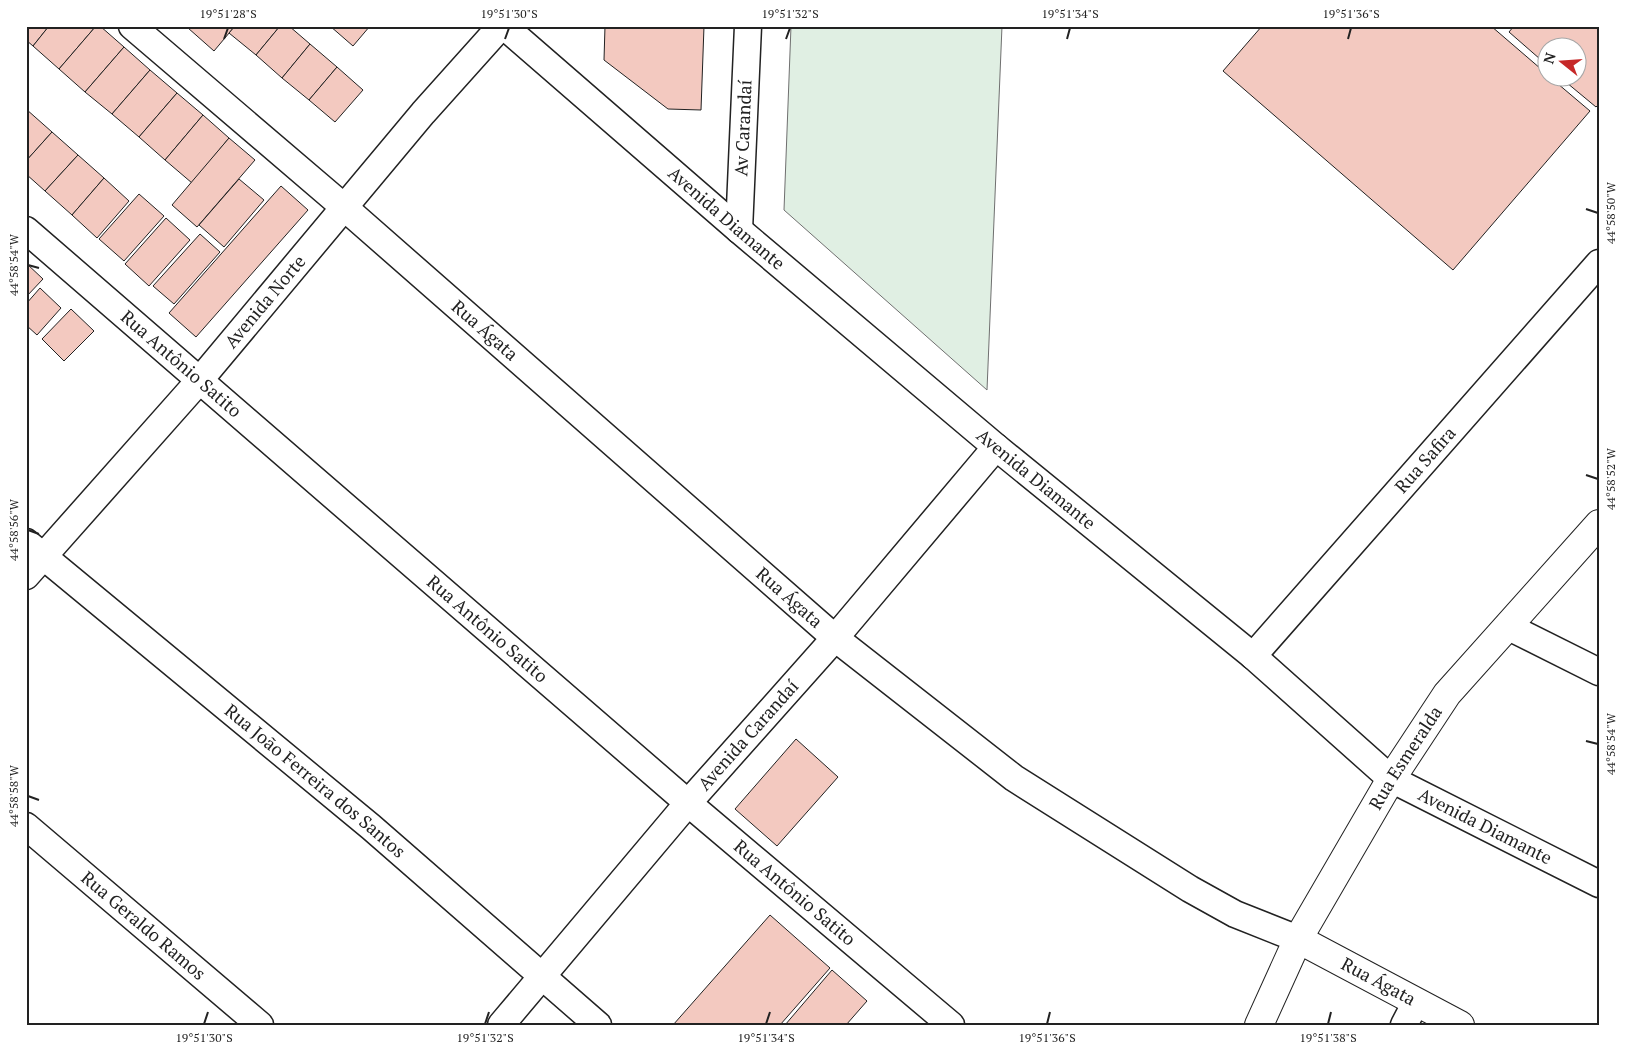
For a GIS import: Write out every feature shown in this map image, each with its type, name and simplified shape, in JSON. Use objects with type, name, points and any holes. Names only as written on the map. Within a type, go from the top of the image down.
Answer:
[{"type":"street","name":"Rua Ágata","points":[[132,26],[346,208],[836,638],[1014,778],[1190,889],[1235,914],[1298,939],[1410,1013],[1460,1025]]},
{"type":"street","name":"Avenida Norte","points":[[32,558],[199,381],[346,208],[423,113],[503,26]]},
{"type":"street","name":"Avenida Diamante","points":[[503,26],[739,230],[996,447],[1252,656],[1391,779],[1599,884]]},
{"type":"street","name":"Av Carandaí","points":[[739,230],[748,26]]},
{"type":"street","name":"Rua Antônio Satito","points":[[26,230],[688,803],[951,1025]]},
{"type":"street","name":"Rua Safira","points":[[1252,656],[1599,264]]},
{"type":"street","name":"Avenida Carandaí","points":[[501,1025],[688,803],[836,638],[996,447]]},
{"type":"street","name":"Rua Esmeralda","points":[[1259,1025],[1298,939],[1391,779],[1447,694],[1509,627],[1599,524]]},
{"type":"street","name":"Rua João Ferreira dos Santos","points":[[32,558],[371,827],[598,1025]]},
{"type":"street","points":[[1509,627],[1599,672]]},
{"type":"street","name":"Rua Geraldo Ramos","points":[[26,826],[260,1025]]},
{"type":"green space","points":[[791,26],[1002,26],[987,390],[784,210]]},
{"type":"building","points":[[26,26],[49,26],[33,46],[26,40]]},
{"type":"building","points":[[49,26],[96,26],[59,69],[33,46]]},
{"type":"building","points":[[96,26],[100,26],[124,47],[85,92],[59,69]]},
{"type":"building","points":[[189,26],[235,26],[214,51],[188,28]]},
{"type":"building","points":[[235,26],[280,26],[256,55],[229,33]]},
{"type":"building","points":[[280,26],[289,26],[310,44],[282,78],[256,55]]},
{"type":"building","points":[[330,26],[370,26],[353,46]]},
{"type":"building","points":[[605,26],[704,26],[701,110],[668,109],[604,60]]},
{"type":"building","points":[[1262,26],[1491,26],[1538,66],[1538,88],[1563,88],[1590,111],[1453,270],[1223,71]]},
{"type":"building","points":[[1514,26],[1599,26],[1599,104],[1596,107],[1573,88],[1588,88],[1588,38],[1538,38],[1538,57],[1509,32]]},
{"type":"building","points":[[310,44],[337,67],[309,100],[282,78]]},
{"type":"building","points":[[124,47],[150,70],[112,114],[85,92]]},
{"type":"building","points":[[337,67],[363,90],[335,122],[309,100]]},
{"type":"building","points":[[150,70],[177,93],[139,137],[112,114]]},
{"type":"building","points":[[177,93],[203,115],[165,160],[139,137]]},
{"type":"building","points":[[26,109],[52,132],[26,161]]},
{"type":"building","points":[[203,115],[229,138],[192,183],[165,160]]},
{"type":"building","points":[[52,132],[78,155],[45,191],[26,174],[26,161]]},
{"type":"building","points":[[229,138],[255,160],[197,227],[172,205]]},
{"type":"building","points":[[78,155],[104,178],[72,215],[45,191]]},
{"type":"building","points":[[104,178],[129,201],[97,238],[72,215]]},
{"type":"building","points":[[239,179],[264,200],[224,247],[199,225]]},
{"type":"building","points":[[281,186],[308,210],[196,337],[169,313]]},
{"type":"building","points":[[139,194],[164,216],[124,261],[99,239]]},
{"type":"building","points":[[166,218],[190,240],[149,286],[125,264]]},
{"type":"building","points":[[200,234],[220,252],[174,304],[153,286]]},
{"type":"building","points":[[26,263],[43,279],[26,297]]},
{"type":"building","points":[[40,288],[61,308],[37,335],[26,325],[26,304]]},
{"type":"building","points":[[71,309],[94,331],[64,361],[42,339]]},
{"type":"building","points":[[796,739],[838,777],[777,846],[735,809]]},
{"type":"building","points":[[770,915],[830,968],[780,1025],[673,1025]]},
{"type":"building","points":[[832,970],[867,1001],[846,1025],[785,1025]]}]
